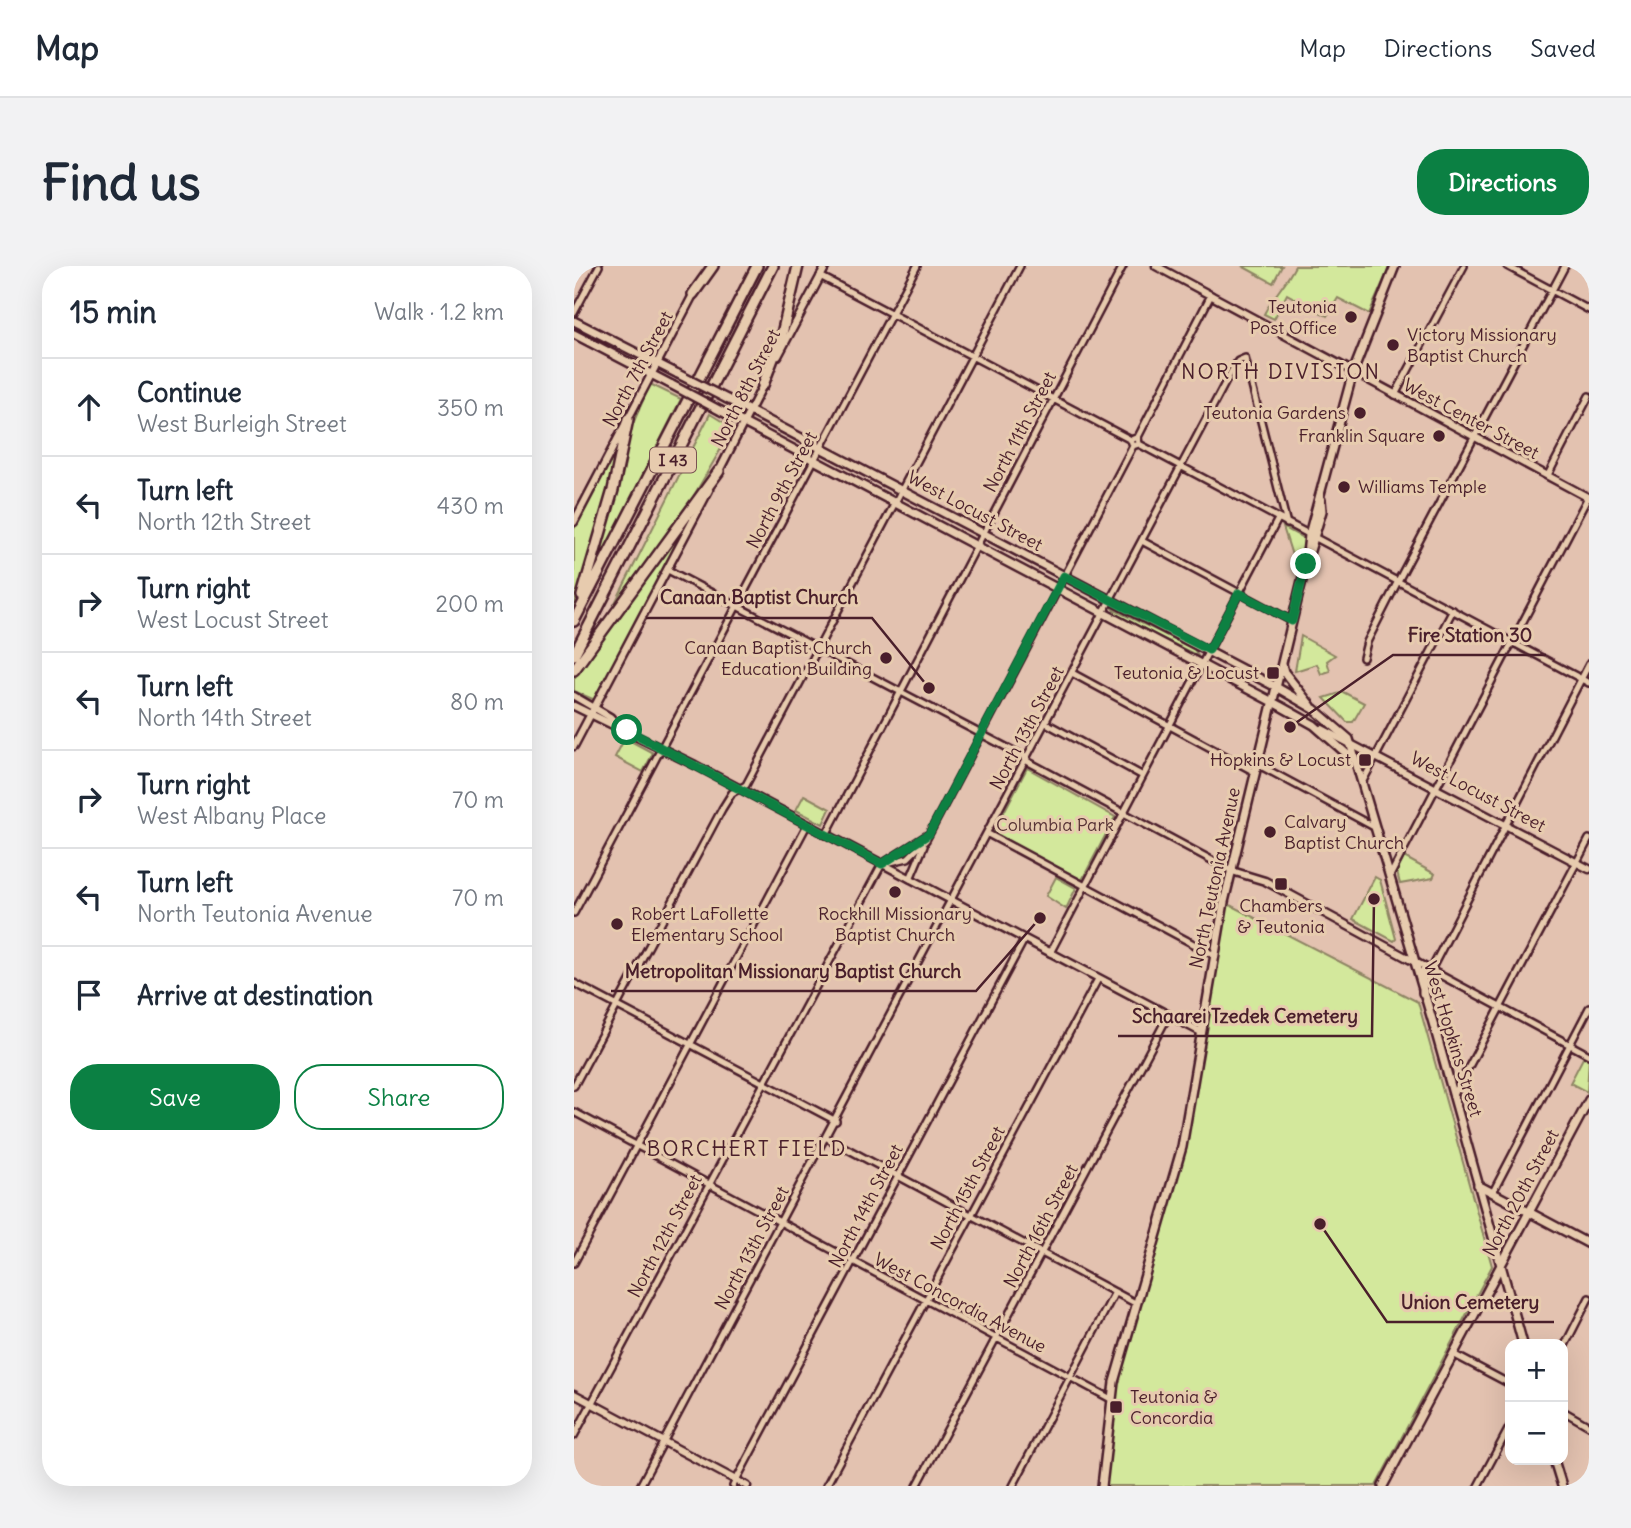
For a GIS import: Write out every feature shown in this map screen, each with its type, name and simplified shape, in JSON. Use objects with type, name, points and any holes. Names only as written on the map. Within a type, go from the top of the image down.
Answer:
[{"type":"highway","points":[[694,294],[713,266]]},
{"type":"highway","name":"I 43","points":[[574,621],[758,266]]},
{"type":"highway","name":"I 43","points":[[574,656],[773,266]]},
{"type":"highway","points":[[763,384],[781,338],[798,266]]},
{"type":"highway","points":[[574,621],[613,491],[628,419]]},
{"type":"highway","points":[[574,670],[719,471]]},
{"type":"main road","name":"North Teutonia Avenue","points":[[1102,1485],[1111,1399],[1182,1147],[1214,955],[1256,768],[1312,536],[1322,512],[1321,500],[1353,372],[1395,266]]},
{"type":"main road","name":"West Locust Street","points":[[574,321],[1209,650],[1314,709],[1352,743]]},
{"type":"main road","name":"West Locust Street","points":[[574,334],[1314,725]]},
{"type":"main road","points":[[1282,663],[1284,672],[1314,709]]},
{"type":"main road","points":[[1314,725],[1357,764]]},
{"type":"main road","name":"West Hopkins Street","points":[[1352,743],[1522,1339]]},
{"type":"main road","points":[[1423,994],[1423,972],[1431,970]]},
{"type":"main road","name":"North 20th Street","points":[[1383,1486],[1589,1100]]},
{"type":"main road","points":[[1478,1185],[1589,1244]]},
{"type":"main road","points":[[1556,1465],[1562,1486]]},
{"type":"street","points":[[574,313],[599,266]]},
{"type":"street","name":"North 7th Street","points":[[575,520],[708,266]]},
{"type":"street","name":"North 8th Street","points":[[574,746],[825,266]]},
{"type":"street","name":"North 9th Street","points":[[574,913],[917,266]]},
{"type":"street","points":[[574,1087],[722,809],[732,793],[746,785],[1020,266]]},
{"type":"street","name":"North 11th Street","points":[[826,835],[1123,266]]},
{"type":"street","name":"West Center Street","points":[[1156,266],[1589,497]]},
{"type":"street","points":[[1395,395],[1464,266]]},
{"type":"street","points":[[1507,266],[1589,310]]},
{"type":"street","points":[[1363,658],[1367,642],[1398,581],[1565,266]]},
{"type":"street","points":[[820,276],[1589,683]]},
{"type":"street","points":[[1134,443],[1211,295]]},
{"type":"street","name":"North 13th Street","points":[[640,1486],[953,901],[1180,468],[1236,364],[1245,358],[1287,524]]},
{"type":"street","points":[[1548,475],[1589,396]]},
{"type":"street","name":"North 12th Street","points":[[574,1436],[882,864],[928,837],[1134,443]]},
{"type":"street","points":[[1390,876],[1589,497]]},
{"type":"street","points":[[1050,953],[1278,519]]},
{"type":"street","points":[[1142,541],[1292,621]]},
{"type":"street","points":[[668,570],[982,733],[1232,871],[1265,881],[1589,1055]]},
{"type":"street","points":[[1363,781],[1453,610]]},
{"type":"street","points":[[1431,970],[1589,664]]},
{"type":"street","points":[[1072,673],[1169,725],[1376,828]]},
{"type":"street","points":[[574,696],[618,726]]},
{"type":"street","points":[[574,706],[662,748],[1200,1032]]},
{"type":"street","points":[[1045,723],[1143,776]]},
{"type":"street","name":"West Locust Street","points":[[1314,725],[1376,755],[1589,869]]},
{"type":"street","points":[[574,1263],[807,825]]},
{"type":"street","points":[[988,834],[1214,955]]},
{"type":"street","points":[[909,879],[928,837]]},
{"type":"street","points":[[1454,1094],[1589,839]]},
{"type":"street","name":"North 14th Street","points":[[735,1483],[1024,940]]},
{"type":"street","name":"North 15th Street","points":[[826,1486],[1098,979]]},
{"type":"street","points":[[574,983],[836,1121]]},
{"type":"street","points":[[1493,1192],[1589,1008]]},
{"type":"street","name":"North 16th Street","points":[[917,1486],[1168,1016]]},
{"type":"street","name":"West Concordia Avenue","points":[[574,1112],[1111,1399]]},
{"type":"street","points":[[827,1138],[1138,1304]]},
{"type":"street","points":[[1013,1486],[1115,1292]]},
{"type":"street","points":[[1568,1339],[1589,1298]]},
{"type":"street","points":[[1453,1354],[1505,1381]]},
{"type":"street","points":[[574,1394],[664,1441],[735,1483],[747,1486]]},
{"type":"street","points":[[1568,1414],[1589,1426]]},
{"type":"street","points":[[1478,1486],[1505,1435]]},
{"type":"green space","points":[[1242,266],[1282,266],[1273,283]]},
{"type":"green space","points":[[1295,266],[1390,266],[1369,314],[1338,298],[1327,316],[1287,294],[1274,319],[1264,314]]},
{"type":"green space","points":[[650,384],[681,399],[599,562],[629,433]]},
{"type":"green space","points":[[710,414],[733,428],[689,504],[608,617]]},
{"type":"green space","points":[[618,447],[599,534],[574,607],[574,529]]},
{"type":"green space","points":[[694,511],[595,700],[574,691],[574,679],[585,660]]},
{"type":"green space","points":[[1283,527],[1305,539],[1297,571]]},
{"type":"green space","points":[[1113,609],[1194,649],[1198,656],[1117,616]]},
{"type":"green space","points":[[1301,636],[1335,655],[1327,661],[1330,671],[1321,674],[1317,664],[1295,671]]},
{"type":"green space","points":[[1343,692],[1364,703],[1353,722],[1347,722],[1324,698]]},
{"type":"green space","points":[[625,738],[653,753],[643,772],[615,757]]},
{"type":"green space","name":"Columbia Park","points":[[1027,768],[1115,817],[1082,880],[993,833]]},
{"type":"green space","points":[[804,795],[830,809],[823,824],[796,810]]},
{"type":"green space","points":[[1404,857],[1435,874],[1433,878],[1400,884],[1397,872]]},
{"type":"green space","points":[[1056,877],[1076,888],[1066,909],[1046,896]]},
{"type":"green space","points":[[1375,877],[1380,880],[1396,939],[1394,941],[1353,919]]},
{"type":"green space","points":[[1224,902],[1418,1002],[1492,1266],[1376,1486],[1102,1486],[1111,1399],[1173,1181]]},
{"type":"green space","points":[[1584,1056],[1589,1058],[1587,1092],[1570,1083]]},
{"type":"place","name":"Teutonia Post Office","points":[[1351,317]]},
{"type":"place","name":"Victory Missionary Baptist Church","points":[[1393,345]]},
{"type":"place","name":"Teutonia Gardens","points":[[1360,413]]},
{"type":"place","name":"Franklin Square","points":[[1439,436]]},
{"type":"place","name":"Williams Temple","points":[[1344,487]]},
{"type":"place","name":"Canaan Baptist Church Education Building","points":[[886,658]]},
{"type":"place","name":"Teutonia & Locust","points":[[1273,673]]},
{"type":"place","name":"Canaan Baptist Church","points":[[929,688]]},
{"type":"place","name":"Fire Station 30","points":[[1290,727]]},
{"type":"place","name":"Hopkins & Locust","points":[[1365,760]]},
{"type":"place","name":"Calvary Baptist Church","points":[[1270,832]]},
{"type":"place","name":"Chambers & Teutonia","points":[[1281,884]]},
{"type":"place","name":"Rockhill Missionary Baptist Church","points":[[895,892]]},
{"type":"place","name":"Schaarei Tzedek Cemetery","points":[[1374,899]]},
{"type":"place","name":"Metropolitan Missionary Baptist Church","points":[[1040,918]]},
{"type":"place","name":"Robert LaFollette Elementary School","points":[[617,924]]},
{"type":"place","name":"Union Cemetery","points":[[1320,1224]]},
{"type":"place","name":"Teutonia & Concordia","points":[[1116,1407]]},
{"type":"district","name":"NORTH DIVISION","points":[[1281,372]]},
{"type":"district","name":"BORCHERT FIELD","points":[[747,1149]]},
{"type":"route","points":[[627,730],[882,864],[889,858],[909,850],[929,834],[1064,576],[1209,650],[1239,593],[1292,621],[1306,564]]}]
